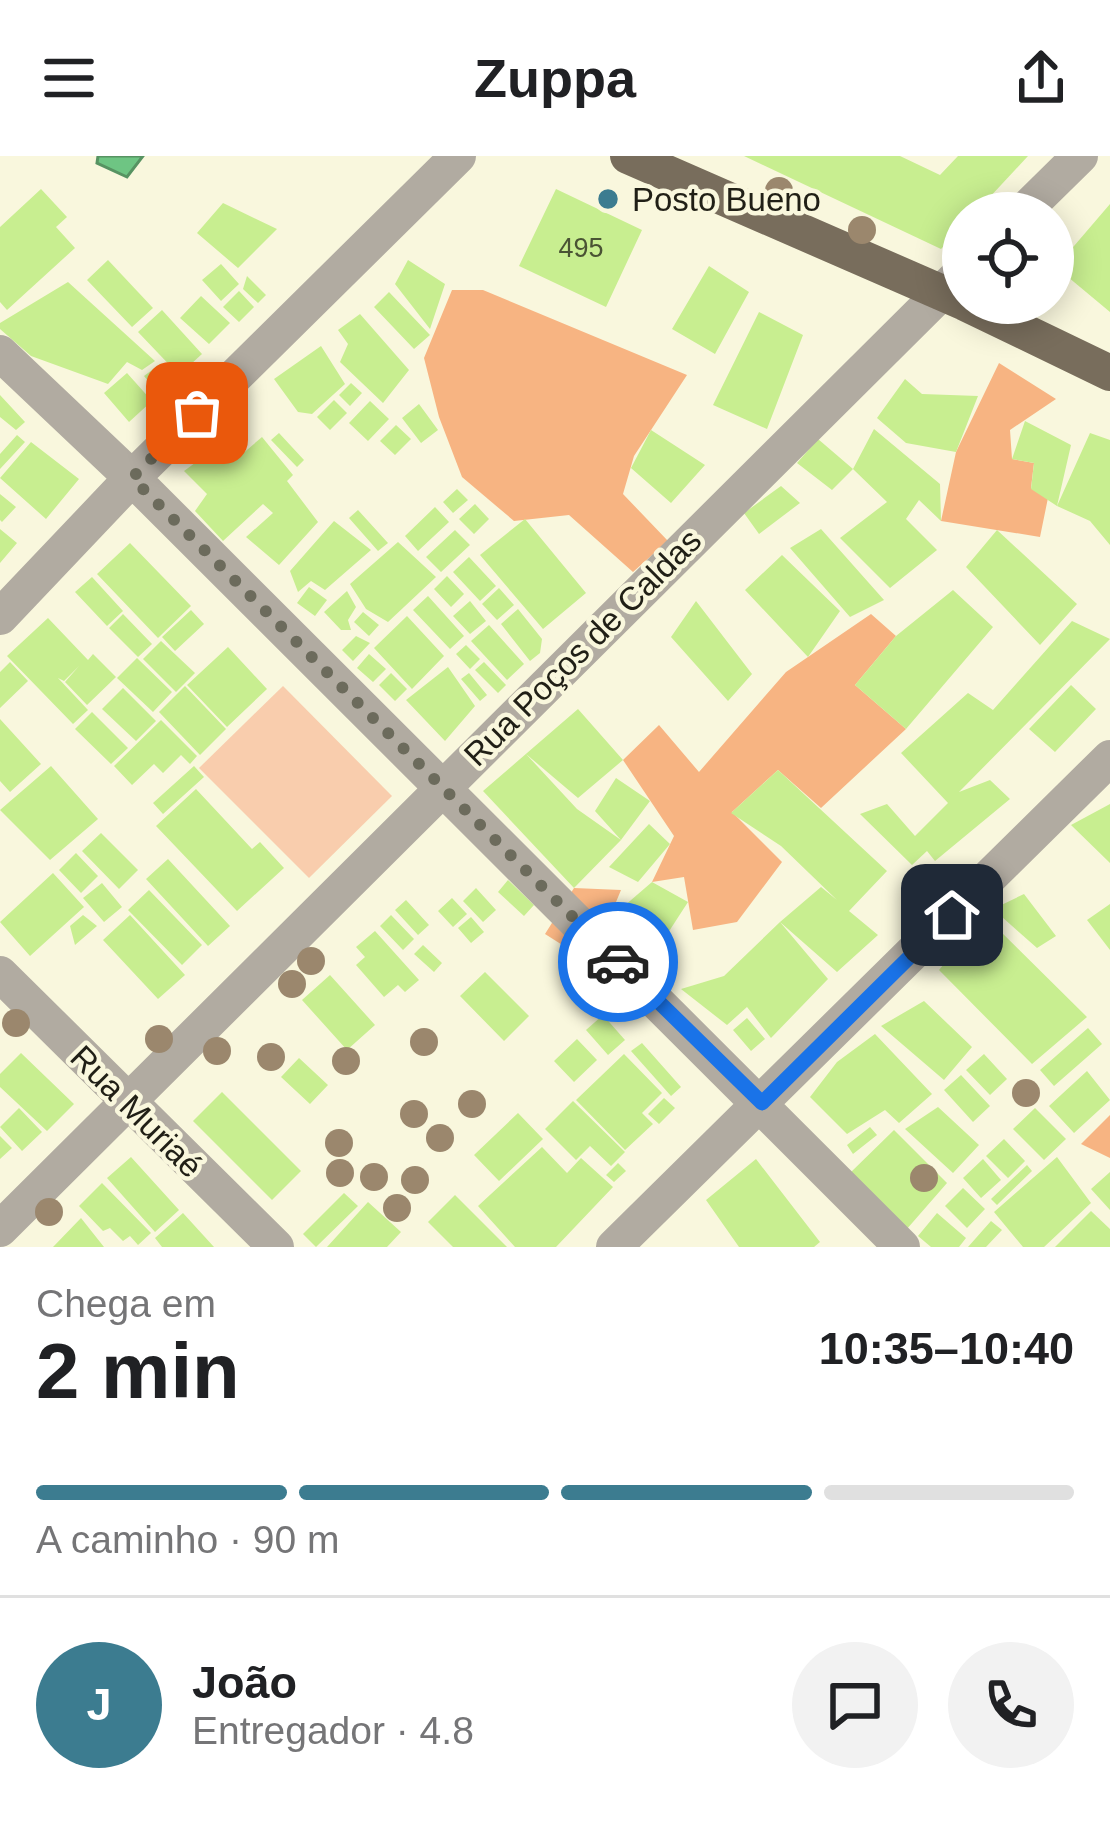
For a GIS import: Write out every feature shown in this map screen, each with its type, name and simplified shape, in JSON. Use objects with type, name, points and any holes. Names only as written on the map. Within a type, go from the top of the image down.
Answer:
[{"type":"main road","points":[[628,156],[942,285]]},
{"type":"main road","points":[[1018,324],[1110,373]]},
{"type":"street","points":[[0,617],[132,478],[458,156]]},
{"type":"street","points":[[1043,192],[1080,156]]},
{"type":"street","name":"Rua Poços de Caldas","points":[[0,1229],[440,788],[942,307]]},
{"type":"street","points":[[0,353],[132,478],[902,1247]]},
{"type":"street","points":[[614,1247],[1110,758]]},
{"type":"street","name":"Rua Muriaé","points":[[0,974],[276,1247]]},
{"type":"shaded area","points":[[98,156],[143,156],[127,177],[97,163]]},
{"type":"shaded area","points":[[452,290],[483,290],[687,375],[634,456],[623,494],[668,541],[633,572],[569,515],[514,521],[462,477],[439,417],[424,358]]},
{"type":"shaded area","points":[[999,363],[1056,399],[1010,430],[1012,459],[1034,463],[1031,488],[1049,493],[1040,537],[941,521],[956,452]]},
{"type":"shaded area","points":[[871,614],[896,636],[855,685],[906,729],[821,808],[778,770],[732,812],[782,862],[737,922],[693,930],[684,877],[652,882],[674,836],[623,760],[659,725],[699,772],[786,672]]},
{"type":"shaded area","points":[[283,686],[392,796],[309,878],[199,768]]},
{"type":"shaded area","points":[[574,888],[621,890],[609,919],[605,972],[545,934]]},
{"type":"shaded area","points":[[1110,1115],[1110,1158],[1081,1144]]},
{"type":"building","points":[[744,156],[900,156],[940,175],[958,156],[1028,156],[995,192],[942,192],[941,249]]},
{"type":"building","points":[[41,189],[67,217],[56,227],[75,248],[7,310],[0,302],[0,227]]},
{"type":"building","points":[[556,189],[642,230],[606,307],[519,266]]},
{"type":"building","points":[[223,203],[277,229],[238,268],[197,233]]},
{"type":"building","points":[[1110,204],[1110,312],[1074,282],[1074,246]]},
{"type":"building","points":[[108,260],[153,308],[132,327],[87,280]]},
{"type":"building","points":[[408,260],[445,284],[430,329],[395,284]]},
{"type":"building","points":[[221,264],[239,284],[221,301],[202,280]]},
{"type":"building","points":[[709,266],[749,292],[715,354],[672,329]]},
{"type":"building","points":[[247,276],[266,295],[258,303],[243,289]]},
{"type":"building","points":[[68,282],[155,361],[142,370],[127,362],[108,384],[31,356],[0,329],[0,323]]},
{"type":"building","points":[[239,291],[254,307],[239,322],[223,307]]},
{"type":"building","points":[[389,292],[430,335],[414,349],[374,307]]},
{"type":"building","points":[[201,296],[230,323],[209,344],[180,318]]},
{"type":"building","points":[[162,310],[202,354],[179,375],[138,332]]},
{"type":"building","points":[[759,312],[803,335],[767,429],[713,405]]},
{"type":"building","points":[[360,314],[409,370],[383,403],[340,362],[348,344],[338,330]]},
{"type":"building","points":[[321,346],[345,384],[312,414],[298,412],[274,379]]},
{"type":"building","points":[[160,364],[174,383],[159,395],[144,376]]},
{"type":"building","points":[[127,373],[152,401],[129,422],[104,393]]},
{"type":"building","points":[[905,379],[922,394],[978,396],[956,452],[906,443],[877,418]]},
{"type":"building","points":[[351,383],[362,393],[350,406],[339,395]]},
{"type":"building","points":[[0,395],[25,422],[16,430],[0,417]]},
{"type":"building","points":[[334,400],[347,413],[330,430],[317,417]]},
{"type":"building","points":[[370,401],[389,419],[368,441],[349,423]]},
{"type":"building","points":[[419,404],[438,430],[421,443],[402,418]]},
{"type":"building","points":[[1025,421],[1071,445],[1057,506],[1031,489],[1034,463],[1012,459]]},
{"type":"building","points":[[396,425],[411,439],[395,455],[380,441]]},
{"type":"building","points":[[874,429],[940,484],[941,521],[919,500],[906,519],[937,550],[890,588],[840,538],[887,502],[853,469]]},
{"type":"building","points":[[651,430],[705,465],[671,503],[631,468]]},
{"type":"building","points":[[279,433],[304,460],[297,467],[271,440]]},
{"type":"building","points":[[1090,433],[1110,440],[1110,545],[1090,521],[1057,506]]},
{"type":"building","points":[[17,435],[25,442],[0,469],[0,454]]},
{"type":"building","points":[[262,437],[293,475],[287,481],[318,522],[279,565],[246,537],[273,513],[263,504],[223,541],[195,511],[207,494],[184,471],[214,449],[234,461]]},
{"type":"building","points":[[818,439],[853,469],[832,490],[797,463]]},
{"type":"building","points":[[31,442],[79,479],[46,519],[0,478]]},
{"type":"building","points":[[781,486],[800,503],[759,534],[744,513]]},
{"type":"building","points":[[457,489],[468,500],[453,513],[443,502]]},
{"type":"building","points":[[0,494],[16,507],[2,522],[0,520]]},
{"type":"building","points":[[475,504],[489,519],[474,534],[459,519]]},
{"type":"building","points":[[435,507],[449,522],[418,551],[405,536]]},
{"type":"building","points":[[358,510],[388,543],[378,551],[349,518]]},
{"type":"building","points":[[525,519],[586,593],[543,629],[480,555]]},
{"type":"building","points":[[334,521],[371,550],[325,590],[311,581],[298,592],[290,571]]},
{"type":"building","points":[[0,529],[17,543],[0,563]]},
{"type":"building","points":[[821,529],[884,600],[850,617],[790,548]]},
{"type":"building","points":[[455,530],[470,545],[441,572],[426,557]]},
{"type":"building","points":[[997,530],[1077,604],[1040,645],[966,567]]},
{"type":"building","points":[[398,542],[436,577],[388,622],[366,609],[350,584]]},
{"type":"building","points":[[130,543],[191,606],[158,638],[97,574]]},
{"type":"building","points":[[782,555],[840,611],[808,657],[745,590]]},
{"type":"building","points":[[469,557],[496,586],[480,601],[453,572]]},
{"type":"building","points":[[447,576],[464,594],[451,607],[434,589]]},
{"type":"building","points":[[92,577],[123,611],[107,626],[75,592]]},
{"type":"building","points":[[309,587],[327,600],[315,616],[297,603]]},
{"type":"building","points":[[499,588],[514,605],[497,620],[482,604]]},
{"type":"building","points":[[953,590],[993,627],[906,729],[855,685],[896,636]]},
{"type":"building","points":[[347,591],[356,607],[348,620],[351,630],[341,630],[324,612]]},
{"type":"building","points":[[428,596],[464,636],[450,649],[413,610]]},
{"type":"building","points":[[470,601],[486,621],[470,634],[453,616]]},
{"type":"building","points":[[696,601],[752,674],[728,701],[671,637]]},
{"type":"building","points":[[518,609],[542,639],[540,653],[530,661],[501,624]]},
{"type":"building","points":[[191,610],[204,624],[175,651],[162,637]]},
{"type":"building","points":[[363,612],[379,625],[369,636],[354,622]]},
{"type":"building","points":[[123,614],[152,644],[138,657],[109,628]]},
{"type":"building","points":[[407,616],[444,656],[412,689],[374,648]]},
{"type":"building","points":[[48,618],[88,660],[93,654],[116,677],[87,705],[65,682],[79,666],[64,681],[58,678],[88,710],[73,724],[7,656]]},
{"type":"building","points":[[1072,621],[1110,639],[959,792],[990,780],[1010,799],[935,861],[927,851],[912,865],[860,814],[887,804],[915,836],[948,803],[901,753],[968,693],[993,710]]},
{"type":"building","points":[[489,625],[524,664],[507,680],[471,641]]},
{"type":"building","points":[[356,636],[370,643],[353,661],[342,650]]},
{"type":"building","points":[[161,641],[195,673],[176,692],[143,659]]},
{"type":"building","points":[[466,645],[480,659],[470,669],[456,654]]},
{"type":"building","points":[[228,647],[267,689],[227,727],[187,685]]},
{"type":"building","points":[[369,654],[386,669],[373,682],[357,668]]},
{"type":"building","points":[[137,658],[172,692],[153,712],[117,678]]},
{"type":"building","points":[[10,662],[28,681],[0,708],[0,672]]},
{"type":"building","points":[[484,662],[506,685],[498,693],[475,670]]},
{"type":"building","points":[[448,667],[475,706],[445,741],[406,700]]},
{"type":"building","points":[[391,673],[407,689],[395,701],[379,685]]},
{"type":"building","points":[[469,673],[487,695],[480,701],[461,679]]},
{"type":"building","points":[[1071,685],[1096,709],[1055,752],[1029,729]]},
{"type":"building","points":[[185,686],[226,729],[200,755],[159,712]]},
{"type":"building","points":[[123,688],[156,721],[136,741],[102,709]]},
{"type":"building","points":[[578,709],[623,760],[578,798],[526,754],[577,809],[621,840],[574,888],[483,791]]},
{"type":"building","points":[[92,712],[128,748],[111,764],[75,729]]},
{"type":"building","points":[[0,719],[41,764],[10,792],[0,781]]},
{"type":"building","points":[[161,720],[197,756],[190,764],[181,755],[163,773],[154,764],[132,785],[114,766]]},
{"type":"building","points":[[51,766],[98,819],[50,860],[0,810]]},
{"type":"building","points":[[194,766],[204,777],[163,814],[153,803]]},
{"type":"building","points":[[778,770],[887,871],[849,911],[878,935],[837,972],[780,922],[821,887],[837,900],[781,846],[731,813]]},
{"type":"building","points":[[616,778],[650,801],[621,840],[595,811]]},
{"type":"building","points":[[196,789],[252,849],[260,842],[284,868],[237,911],[156,826]]},
{"type":"building","points":[[1110,804],[1110,863],[1071,825]]},
{"type":"building","points":[[649,824],[670,844],[638,882],[609,867]]},
{"type":"building","points":[[101,833],[138,870],[119,889],[82,851]]},
{"type":"building","points":[[76,853],[98,876],[81,893],[59,870]]},
{"type":"building","points":[[168,859],[230,926],[208,946],[146,879]]},
{"type":"building","points":[[53,873],[84,907],[30,956],[0,922]]},
{"type":"building","points":[[508,880],[534,905],[524,916],[498,892]]},
{"type":"building","points":[[652,882],[688,902],[653,956],[609,919]]},
{"type":"building","points":[[102,883],[122,907],[104,922],[83,898]]},
{"type":"building","points":[[476,888],[496,910],[483,922],[463,901]]},
{"type":"building","points":[[149,890],[202,945],[182,965],[128,910]]},
{"type":"building","points":[[1024,894],[1056,936],[1037,948],[993,909]]},
{"type":"building","points":[[452,898],[467,914],[453,927],[438,911]]},
{"type":"building","points":[[406,900],[429,925],[418,935],[395,910]]},
{"type":"building","points":[[1110,904],[1110,950],[1087,920]]},
{"type":"building","points":[[83,915],[97,926],[75,945],[70,926]]},
{"type":"building","points":[[130,915],[185,975],[158,999],[103,940]]},
{"type":"building","points":[[391,915],[414,939],[403,950],[380,926]]},
{"type":"building","points":[[471,917],[484,932],[471,943],[458,928]]},
{"type":"building","points":[[780,922],[828,979],[771,1038],[747,1007],[727,1025],[681,989],[724,976]]},
{"type":"building","points":[[991,922],[1087,1017],[1032,1064],[939,970],[964,940]]},
{"type":"building","points":[[375,931],[419,980],[405,992],[398,985],[384,997],[356,965],[365,957],[356,947]]},
{"type":"building","points":[[423,945],[442,963],[434,972],[414,954]]},
{"type":"building","points":[[485,972],[529,1016],[504,1041],[460,996]]},
{"type":"building","points":[[330,975],[375,1025],[347,1050],[302,1000]]},
{"type":"building","points":[[924,1001],[972,1047],[944,1080],[881,1026]]},
{"type":"building","points":[[603,1015],[625,1040],[608,1055],[586,1030]]},
{"type":"building","points":[[747,1018],[765,1039],[751,1051],[733,1030]]},
{"type":"building","points":[[1088,1028],[1102,1044],[1054,1086],[1040,1070]]},
{"type":"building","points":[[875,1034],[932,1094],[899,1123],[885,1110],[847,1134],[810,1097],[837,1062]]},
{"type":"building","points":[[577,1039],[597,1060],[574,1082],[554,1061]]},
{"type":"building","points":[[642,1043],[681,1087],[671,1096],[631,1051]]},
{"type":"building","points":[[21,1053],[74,1104],[47,1131],[0,1087],[0,1074]]},
{"type":"building","points":[[624,1054],[662,1093],[642,1113],[653,1124],[625,1150],[576,1100]]},
{"type":"building","points":[[984,1054],[1007,1079],[990,1095],[966,1070]]},
{"type":"building","points":[[299,1058],[328,1085],[310,1104],[281,1077]]},
{"type":"building","points":[[1087,1071],[1110,1100],[1074,1133],[1049,1106]]},
{"type":"building","points":[[961,1075],[990,1106],[973,1122],[944,1090]]},
{"type":"building","points":[[222,1092],[301,1171],[272,1200],[193,1121]]},
{"type":"building","points":[[664,1098],[675,1108],[659,1124],[648,1114]]},
{"type":"building","points":[[573,1101],[625,1152],[611,1166],[590,1146],[576,1160],[545,1129]]},
{"type":"building","points":[[938,1107],[979,1145],[953,1173],[905,1129]]},
{"type":"building","points":[[19,1108],[42,1132],[22,1151],[0,1127]]},
{"type":"building","points":[[1035,1108],[1066,1139],[1044,1160],[1013,1129]]},
{"type":"building","points":[[518,1113],[543,1139],[499,1181],[474,1155]]},
{"type":"building","points":[[870,1127],[877,1135],[853,1154],[847,1145]]},
{"type":"building","points":[[894,1130],[947,1183],[906,1230],[849,1174]]},
{"type":"building","points":[[0,1136],[12,1148],[0,1159]]},
{"type":"building","points":[[1004,1139],[1025,1161],[1008,1178],[986,1156]]},
{"type":"building","points":[[542,1147],[567,1173],[581,1158],[613,1187],[556,1247],[515,1247],[478,1206]]},
{"type":"building","points":[[131,1157],[179,1210],[155,1232],[107,1178]]},
{"type":"building","points":[[1057,1157],[1091,1203],[1044,1247],[1023,1247],[994,1212]]},
{"type":"building","points":[[756,1159],[820,1242],[814,1247],[739,1247],[706,1200]]},
{"type":"building","points":[[983,1159],[1001,1180],[981,1198],[963,1178]]},
{"type":"building","points":[[618,1163],[626,1171],[614,1182],[606,1175]]},
{"type":"building","points":[[1027,1165],[1032,1171],[997,1205],[991,1199]]},
{"type":"building","points":[[1110,1172],[1110,1210],[1091,1189]]},
{"type":"building","points":[[102,1183],[151,1233],[138,1245],[130,1236],[123,1241],[110,1228],[103,1231],[79,1206]]},
{"type":"building","points":[[963,1188],[985,1209],[967,1228],[945,1206]]},
{"type":"building","points":[[344,1193],[358,1206],[316,1247],[303,1234]]},
{"type":"building","points":[[455,1195],[507,1247],[453,1247],[428,1222]]},
{"type":"building","points":[[368,1202],[401,1232],[387,1247],[327,1247]]},
{"type":"building","points":[[1091,1211],[1110,1229],[1110,1247],[1055,1247]]},
{"type":"building","points":[[183,1213],[214,1247],[162,1247],[155,1238]]},
{"type":"building","points":[[937,1213],[966,1238],[959,1247],[931,1247],[918,1236]]},
{"type":"building","points":[[81,1218],[104,1247],[53,1247]]},
{"type":"building","points":[[991,1221],[1002,1230],[986,1247],[968,1247]]},
{"type":"way so far","points":[[197,413],[132,478],[618,962]]},
{"type":"place","name":"Posto Bueno","points":[[608,199]]},
{"type":"route","points":[[618,962],[762,1103],[952,915]]}]
